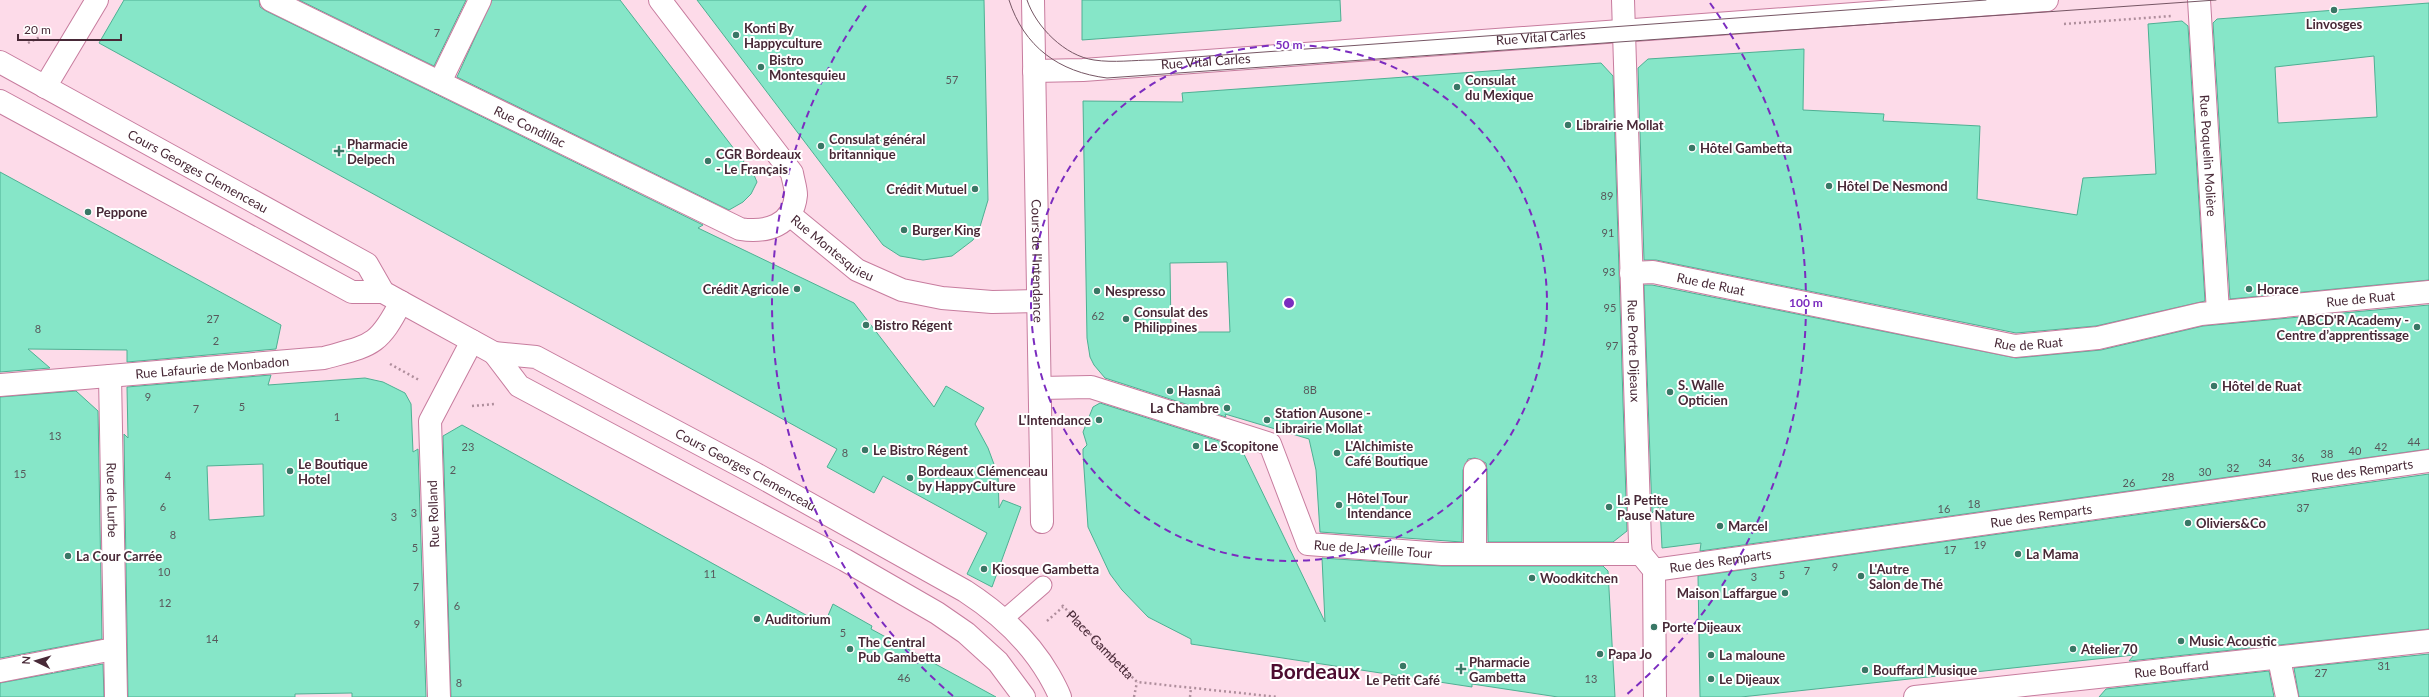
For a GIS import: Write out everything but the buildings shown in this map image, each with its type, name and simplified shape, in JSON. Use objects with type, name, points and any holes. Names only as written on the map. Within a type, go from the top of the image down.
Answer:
[{"type":"street","points":[[45,87],[97,0]]},
{"type":"street","name":"Rue Condillac","points":[[271,0],[740,229],[757,232],[774,228],[790,215]]},
{"type":"street","points":[[440,82],[480,0]]},
{"type":"street","name":"Rue Montesquieu","points":[[660,0],[792,173],[796,195],[790,215],[857,270],[902,290],[942,298],[992,302],[1038,301]]},
{"type":"street","name":"Cours de l'Intendance","points":[[1033,0],[1042,522]]},
{"type":"street","name":"Rue Porte Dijeaux","points":[[1623,0],[1632,273],[1655,697]]},
{"type":"street","name":"Rue Vital Carles","points":[[1034,71],[1083,70],[2047,0]]},
{"type":"street","name":"Rue Poquelin Molière","points":[[2199,0],[2218,312]]},
{"type":"street","name":"Cours Georges Clemenceau","points":[[0,62],[367,264],[392,297]]},
{"type":"street","name":"Cours Georges Clemenceau","points":[[0,102],[352,292],[392,297],[472,340],[494,353],[519,386],[844,560],[937,613],[966,633],[998,662],[1024,697]]},
{"type":"street","name":"Rue de Ruat","points":[[1632,273],[1653,272],[2015,346],[2098,338],[2218,312],[2429,292]]},
{"type":"street","name":"Rue Lafaurie de Monbadon","points":[[0,385],[324,358],[360,348],[376,341],[387,329],[392,297]]},
{"type":"street","name":"Rue Rolland","points":[[439,697],[430,421],[472,340]]},
{"type":"street","name":"Cours Georges Clemenceau","points":[[494,353],[536,357],[546,362],[754,474],[997,614]]},
{"type":"street","name":"Rue de Lurbe","points":[[110,376],[116,697]]},
{"type":"street","name":"Rue de la Vieille Tour","points":[[1040,388],[1091,387],[1270,444],[1308,544],[1442,554],[1475,554],[1647,562]]},
{"type":"street","name":"Rue des Remparts","points":[[1647,562],[2429,461]]},
{"type":"street","points":[[1475,470],[1475,554]]},
{"type":"street","points":[[997,614],[1029,646],[1043,665],[1060,697]]},
{"type":"street","name":"Rue Bouffard","points":[[1915,697],[2074,689],[2279,659],[2429,641]]},
{"type":"street","points":[[0,671],[102,650],[115,650]]},
{"type":"street","points":[[2279,659],[2287,697]]},
{"type":"lane","points":[[997,614],[1044,585]]},
{"type":"path","points":[[360,348],[471,406],[498,404],[519,386]]},
{"type":"path","name":"Place Gambetta","points":[[1044,585],[1063,607],[1137,682],[1278,697]]},
{"type":"path","points":[[1043,624],[1063,607]]},
{"type":"path","points":[[1134,697],[1137,682]]},
{"type":"path","points":[[1190,697],[1191,688]]},
{"type":"tram line","points":[[1009,0],[1024,31],[1034,44],[1046,54],[1059,63],[1074,70],[1107,78],[2216,0]]},
{"type":"tram line","points":[[1027,0],[1037,20],[1053,39],[1073,53],[1101,61],[1153,60],[1986,0]]},
{"type":"place","name":"Linvosges","points":[[2334,10]]},
{"type":"place","name":"Konti By Happyculture","points":[[736,35]]},
{"type":"place","name":"Bistro Montesquieu","points":[[761,67]]},
{"type":"place","name":"Consulat du Mexique","points":[[1457,87]]},
{"type":"place","name":"Librairie Mollat","points":[[1568,125]]},
{"type":"place","name":"Consulat général britannique","points":[[821,146]]},
{"type":"place","name":"Hôtel Gambetta","points":[[1692,148]]},
{"type":"place","name":"Pharmacie Delpech","points":[[339,151]]},
{"type":"place","name":"CGR Bordeaux - Le Français","points":[[708,161]]},
{"type":"place","name":"Hôtel De Nesmond","points":[[1829,186]]},
{"type":"place","name":"Crédit Mutuel","points":[[975,189]]},
{"type":"place","name":"Peppone","points":[[88,212]]},
{"type":"place","name":"Burger King","points":[[904,230]]},
{"type":"place","name":"Crédit Agricole","points":[[797,289]]},
{"type":"place","name":"Horace","points":[[2249,289]]},
{"type":"place","name":"Nespresso","points":[[1097,291]]},
{"type":"place","name":"Consulat des Philippines","points":[[1126,319]]},
{"type":"place","name":"Bistro Régent","points":[[866,325]]},
{"type":"place","name":"ABCD'R Academy - Centre d’apprentissage","points":[[2417,327]]},
{"type":"place","name":"Hôtel de Ruat","points":[[2214,386]]},
{"type":"place","name":"Hasnaâ","points":[[1170,391]]},
{"type":"place","name":"S. Walle Opticien","points":[[1670,392]]},
{"type":"place","name":"La Chambre","points":[[1227,408]]},
{"type":"place","name":"L'Intendance","points":[[1099,420]]},
{"type":"place","name":"Station Ausone - Librairie Mollat","points":[[1267,420]]},
{"type":"place","name":"Le Scopitone","points":[[1196,446]]},
{"type":"place","name":"Le Bistro Régent","points":[[865,450]]},
{"type":"place","name":"L'Alchimiste Café Boutique","points":[[1337,453]]},
{"type":"place","name":"Le Boutique Hotel","points":[[290,471]]},
{"type":"place","name":"Bordeaux Clémenceau by HappyCulture","points":[[910,478]]},
{"type":"place","name":"Hôtel Tour Intendance","points":[[1339,505]]},
{"type":"place","name":"La Petite Pause Nature","points":[[1609,507]]},
{"type":"place","name":"Oliviers&Co","points":[[2188,523]]},
{"type":"place","name":"Marcel","points":[[1720,526]]},
{"type":"place","name":"La Mama","points":[[2018,554]]},
{"type":"place","name":"La Cour Carrée","points":[[68,556]]},
{"type":"place","name":"Kiosque Gambetta","points":[[984,569]]},
{"type":"place","name":"L'Autre Salon de Thé","points":[[1861,576]]},
{"type":"place","name":"Woodkitchen","points":[[1532,578]]},
{"type":"place","name":"Maison Laffargue","points":[[1785,593]]},
{"type":"place","name":"Auditorium","points":[[757,619]]},
{"type":"place","name":"Porte Dijeaux","points":[[1654,627]]},
{"type":"place","name":"Music Acoustic","points":[[2181,641]]},
{"type":"place","name":"The Central Pub Gambetta","points":[[850,649]]},
{"type":"place","name":"Atelier 70","points":[[2073,649]]},
{"type":"place","name":"Papa Jo","points":[[1600,654]]},
{"type":"place","name":"La maloune","points":[[1711,655]]},
{"type":"place","name":"Le Petit Café","points":[[1403,666]]},
{"type":"place","name":"Pharmacie Gambetta","points":[[1461,669]]},
{"type":"place","name":"Bouffard Musique","points":[[1865,670]]},
{"type":"place","name":"Le Dijeaux","points":[[1711,679]]},
{"type":"district","name":"Bordeaux","points":[[1315,672]]}]
